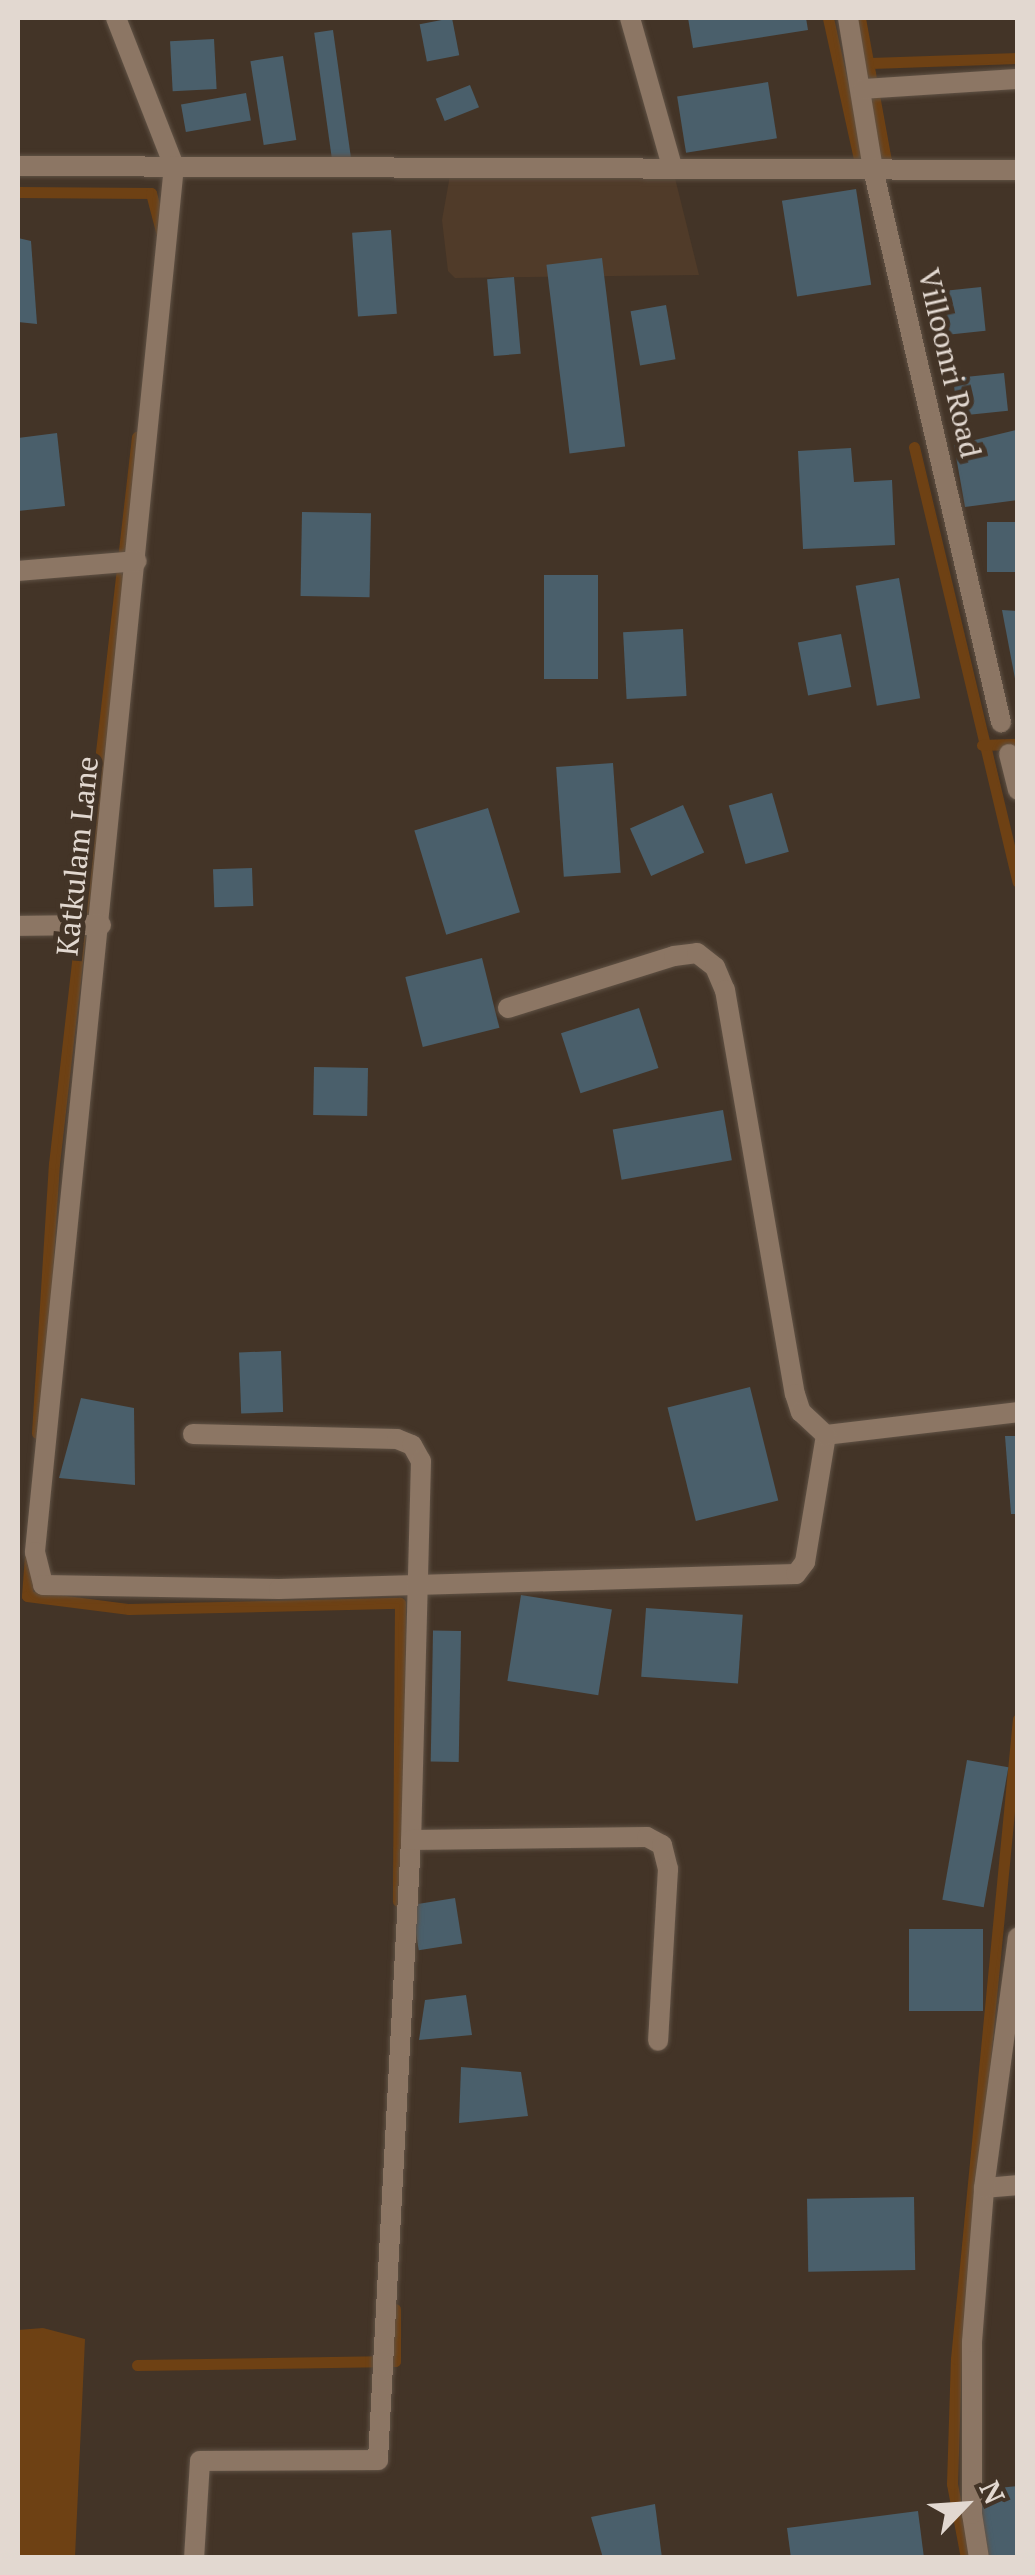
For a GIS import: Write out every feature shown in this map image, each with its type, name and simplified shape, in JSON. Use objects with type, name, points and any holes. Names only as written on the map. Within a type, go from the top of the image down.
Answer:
[{"type":"street","points":[[116,18],[174,166]]},
{"type":"street","points":[[630,18],[672,166]]},
{"type":"street","name":"Villoonri Road","points":[[848,18],[873,169],[1001,722]]},
{"type":"street","points":[[862,90],[1018,79]]},
{"type":"street","points":[[18,166],[1018,170]]},
{"type":"street","name":"Katkulam Lane","points":[[174,166],[35,1552],[49,1590],[418,1582]]},
{"type":"street","points":[[18,571],[137,562]]},
{"type":"street","points":[[1009,754],[1018,790]]},
{"type":"street","points":[[18,926],[100,925]]},
{"type":"street","points":[[508,1008],[674,956],[697,953],[715,967],[725,990],[801,1412],[826,1435],[1018,1412]]},
{"type":"street","points":[[193,1434],[397,1439],[412,1445],[420,1462],[411,1840],[378,2460],[200,2461],[194,2558]]},
{"type":"street","points":[[418,1582],[796,1574],[805,1562],[826,1435]]},
{"type":"street","points":[[411,1840],[647,1837],[662,1845],[668,1869],[658,2040]]},
{"type":"street","points":[[979,2558],[972,2514],[972,2342],[984,2188],[1018,1937]]},
{"type":"street","points":[[984,2188],[1018,2185]]},
{"type":"shaded area","points":[[452,164],[672,166],[699,275],[455,278],[448,271],[442,220]]},
{"type":"shaded area","points":[[43,2328],[85,2339],[75,2557],[18,2557],[18,2330]]},
{"type":"building","points":[[452,18],[459,55],[427,62],[420,24]]},
{"type":"building","points":[[688,18],[806,18],[808,30],[693,48]]},
{"type":"building","points":[[333,30],[351,158],[332,160],[314,33]]},
{"type":"building","points":[[214,39],[217,89],[173,91],[170,41]]},
{"type":"building","points":[[283,56],[296,140],[264,145],[250,61]]},
{"type":"building","points":[[768,82],[777,138],[686,153],[677,96]]},
{"type":"building","points":[[470,85],[479,107],[445,121],[436,99]]},
{"type":"building","points":[[246,93],[251,121],[186,132],[181,104]]},
{"type":"building","points":[[856,189],[871,285],[797,297],[782,201]]},
{"type":"building","points":[[391,230],[397,314],[358,317],[352,233]]},
{"type":"building","points":[[18,238],[31,241],[37,324],[18,322]]},
{"type":"building","points":[[602,258],[625,447],[570,453],[546,265]]},
{"type":"building","points":[[514,277],[521,354],[494,356],[487,279]]},
{"type":"building","points":[[981,287],[986,331],[941,335],[936,292]]},
{"type":"building","points":[[666,305],[676,359],[640,365],[631,311]]},
{"type":"building","points":[[1004,373],[1008,411],[957,416],[953,378]]},
{"type":"building","points":[[1016,430],[1018,500],[965,507],[954,445]]},
{"type":"building","points":[[57,433],[65,506],[18,511],[18,438]]},
{"type":"building","points":[[851,448],[854,482],[892,480],[895,545],[803,549],[798,451]]},
{"type":"building","points":[[302,512],[371,513],[370,597],[301,596]]},
{"type":"building","points":[[987,522],[1018,522],[1018,572],[987,572]]},
{"type":"building","points":[[544,575],[598,575],[598,679],[544,679]]},
{"type":"building","points":[[899,578],[920,698],[877,706],[856,586]]},
{"type":"building","points":[[1002,610],[1018,611],[1018,684],[1016,684]]},
{"type":"building","points":[[683,629],[687,696],[627,699],[623,632]]},
{"type":"building","points":[[841,634],[851,687],[808,695],[798,642]]},
{"type":"building","points":[[613,763],[621,873],[564,877],[556,767]]},
{"type":"building","points":[[772,793],[789,852],[746,864],[729,805]]},
{"type":"building","points":[[683,805],[704,853],[651,876],[630,829]]},
{"type":"building","points":[[488,808],[520,912],[446,935],[414,831]]},
{"type":"building","points":[[252,868],[253,906],[214,907],[213,869]]},
{"type":"building","points":[[482,958],[499,1028],[423,1047],[405,977]]},
{"type":"building","points":[[639,1008],[658,1068],[580,1093],[561,1033]]},
{"type":"building","points":[[314,1067],[368,1068],[367,1116],[313,1115]]},
{"type":"building","points":[[723,1110],[732,1160],[622,1180],[613,1129]]},
{"type":"building","points":[[281,1351],[283,1412],[241,1413],[239,1352]]},
{"type":"building","points":[[750,1387],[778,1501],[696,1521],[668,1408]]},
{"type":"building","points":[[81,1398],[134,1408],[135,1485],[59,1478]]},
{"type":"building","points":[[1005,1436],[1018,1436],[1018,1514],[1011,1514]]},
{"type":"building","points":[[521,1595],[612,1609],[598,1695],[507,1681]]},
{"type":"building","points":[[646,1608],[743,1615],[738,1684],[641,1677]]},
{"type":"building","points":[[433,1631],[461,1631],[459,1762],[431,1761]]},
{"type":"building","points":[[967,1760],[1008,1767],[984,1907],[942,1900]]},
{"type":"building","points":[[455,1898],[462,1943],[419,1950],[412,1905]]},
{"type":"building","points":[[909,1929],[983,1929],[983,2011],[909,2011]]},
{"type":"building","points":[[466,1995],[472,2035],[419,2040],[425,2000]]},
{"type":"building","points":[[461,2067],[521,2072],[528,2116],[459,2123]]},
{"type":"building","points":[[914,2197],[915,2270],[808,2272],[807,2199]]},
{"type":"building","points":[[1018,2486],[1018,2558],[989,2558],[978,2490]]},
{"type":"building","points":[[655,2504],[662,2558],[603,2558],[591,2517]]},
{"type":"building","points":[[918,2511],[924,2558],[791,2558],[787,2528]]},
{"type":"waterway","points":[[828,18],[861,168]]},
{"type":"waterway","points":[[860,18],[887,167]]},
{"type":"waterway","points":[[870,63],[1018,58]]},
{"type":"waterway","points":[[18,192],[151,193],[162,235]]},
{"type":"waterway","points":[[37,1433],[54,1164],[137,437]]},
{"type":"waterway","points":[[914,447],[1018,882]]},
{"type":"waterway","points":[[982,745],[1018,744]]},
{"type":"waterway","points":[[30,1556],[27,1596],[129,1609],[400,1603],[398,1901]]},
{"type":"waterway","points":[[966,2558],[952,2484],[956,2359],[1018,1719]]},
{"type":"waterway","points":[[137,2365],[395,2361],[395,2309]]}]
